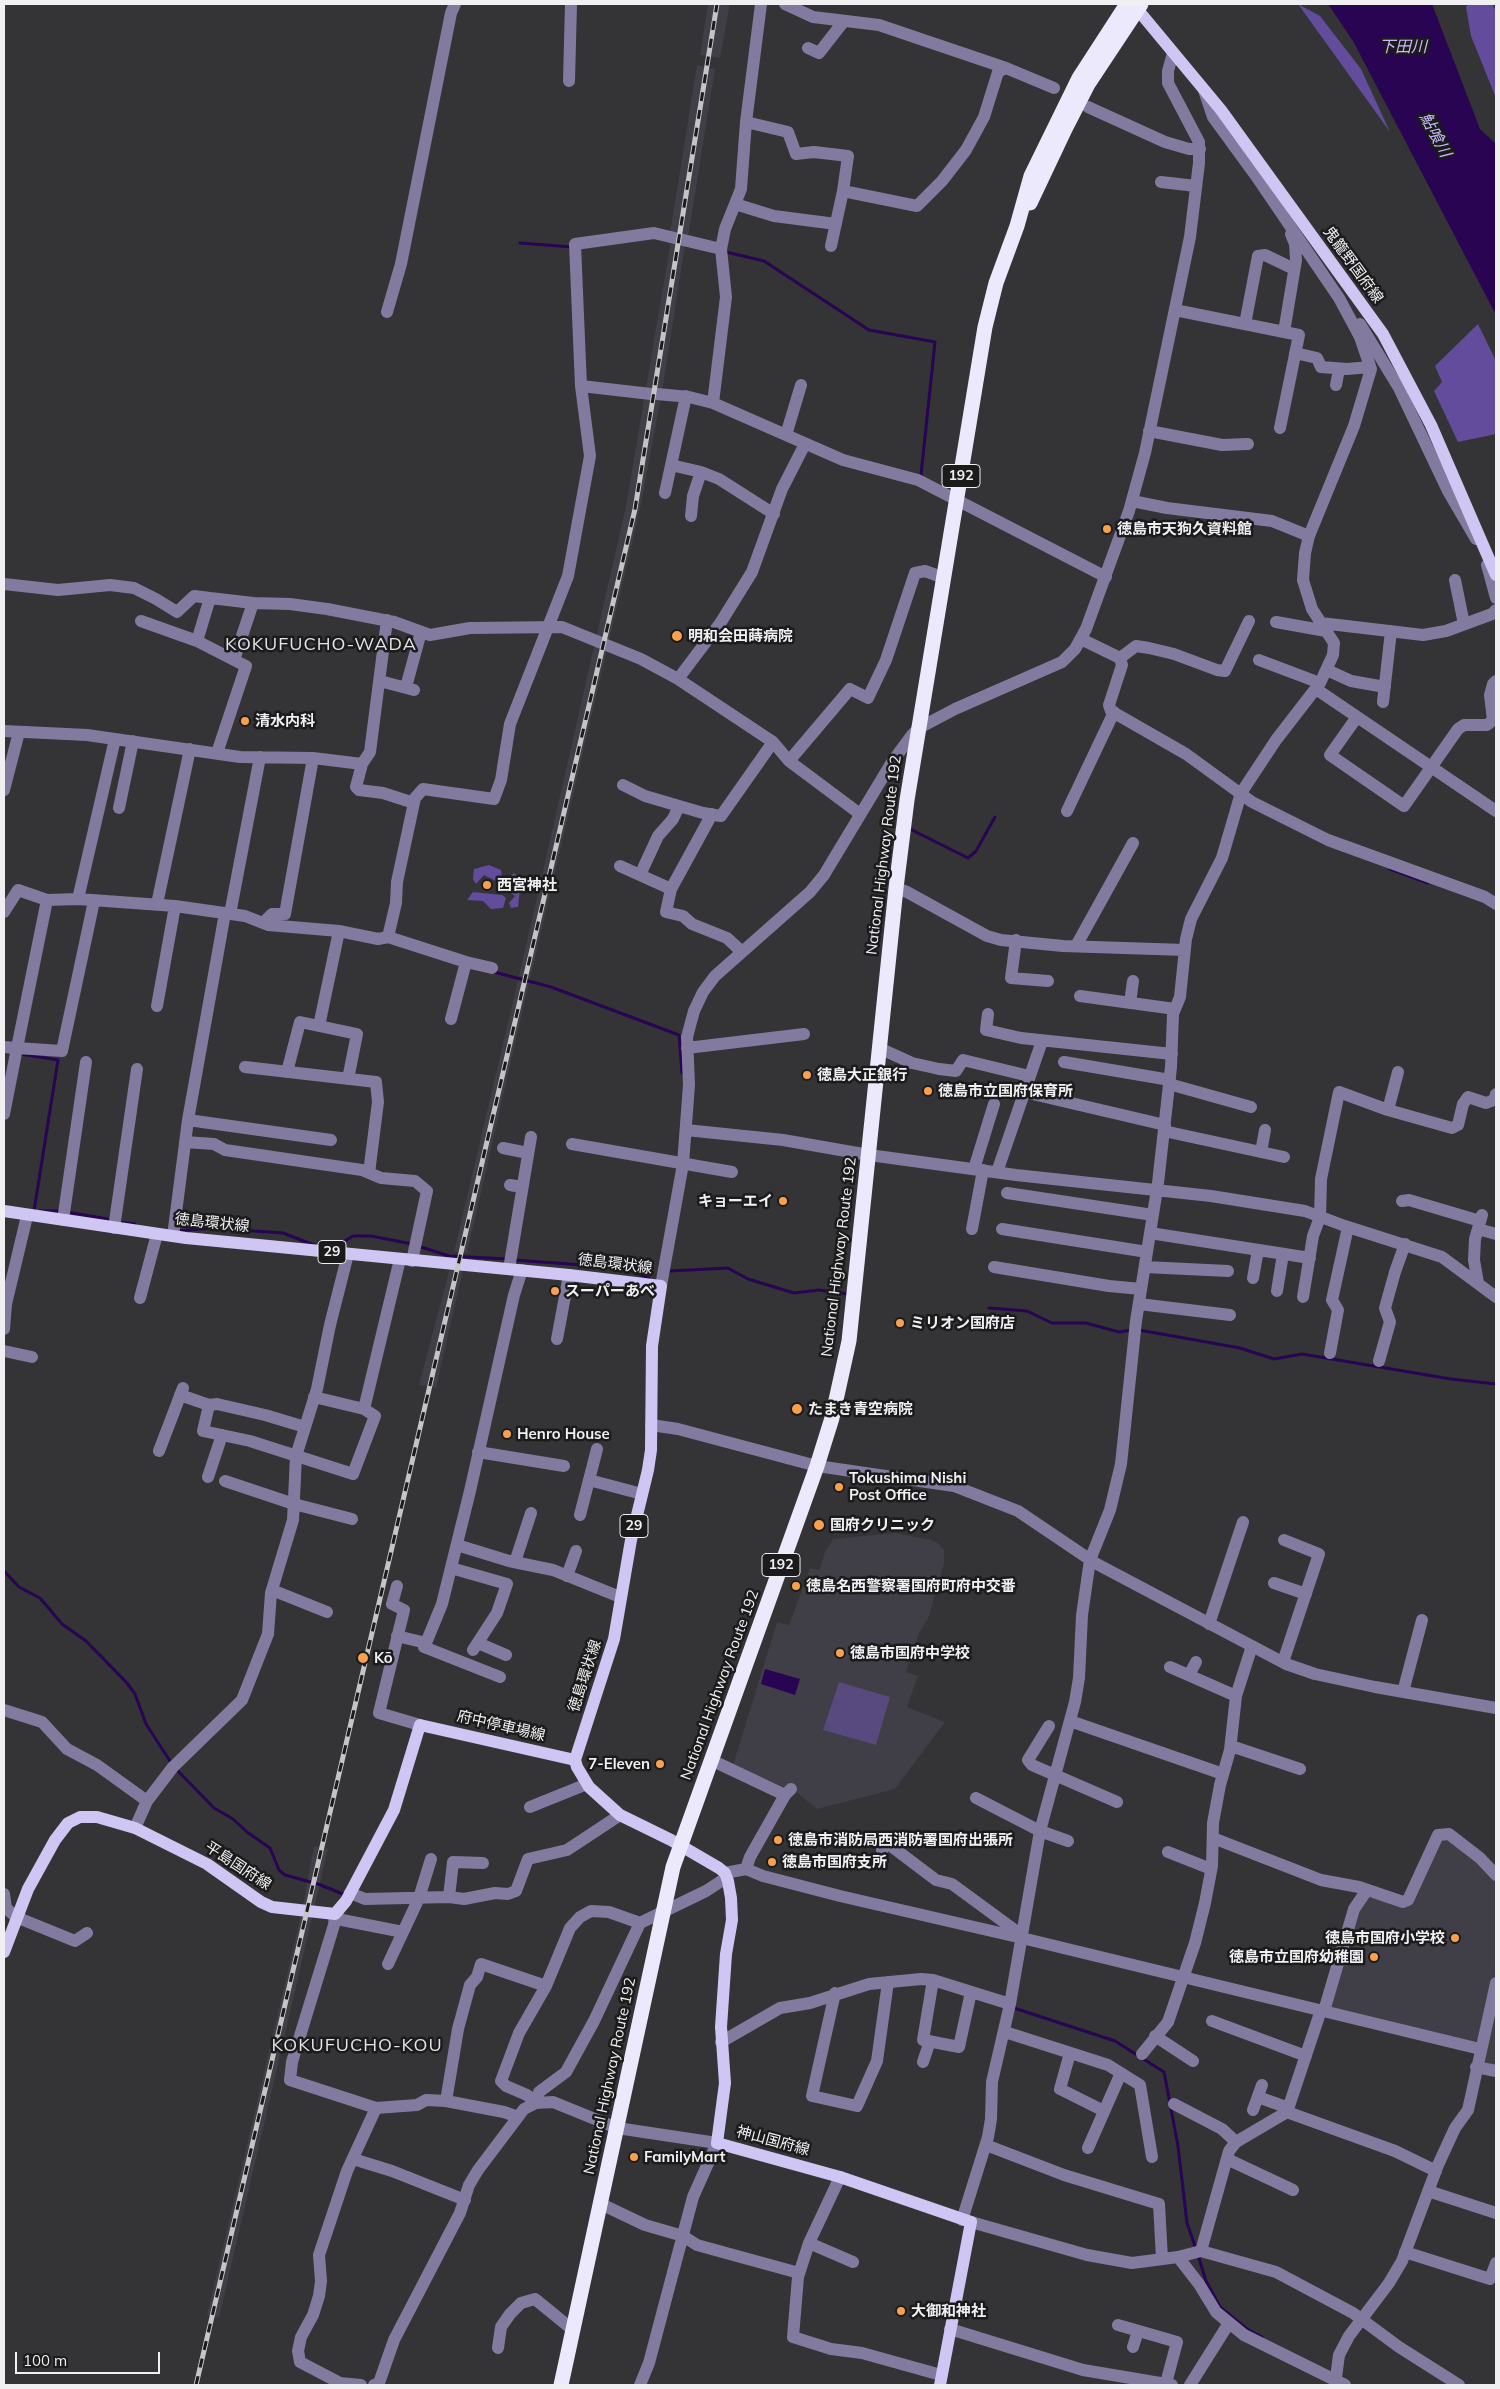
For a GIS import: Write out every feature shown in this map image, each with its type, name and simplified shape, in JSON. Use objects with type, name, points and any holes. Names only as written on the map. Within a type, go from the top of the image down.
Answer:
[{"type":"highway","name":"National Highway Route 192","points":[[562,2385],[673,1867],[817,1466],[832,1418],[849,1341],[896,888],[919,728],[985,327],[996,283],[1017,226],[1036,192],[1088,84],[1135,5]]},
{"type":"main road","name":"鬼籠野国府線","points":[[1135,5],[1202,85],[1383,334],[1431,425],[1496,575]]},
{"type":"main road","name":"徳島環状線","points":[[4,1211],[27,1216],[64,1214],[115,1223],[157,1234],[174,1232],[406,1260],[510,1263],[522,1270],[661,1286],[652,1346],[651,1450],[631,1540],[610,1657],[575,1760]]},
{"type":"main road","name":"府中停車場線","points":[[420,1725],[575,1760]]},
{"type":"main road","points":[[335,1914],[350,1893],[394,1810],[420,1725]]},
{"type":"main road","points":[[575,1760],[579,1773],[587,1784],[620,1815],[680,1845],[726,1876]]},
{"type":"main road","name":"平島国府線","points":[[4,1948],[28,1889],[55,1840],[68,1823],[80,1817],[88,1816],[135,1828],[208,1864],[261,1902],[272,1906],[335,1914]]},
{"type":"main road","name":"神山国府線","points":[[726,1876],[732,1898],[732,1920],[726,1954],[721,2042],[724,2083],[717,2143],[840,2177],[966,2221]]},
{"type":"main road","points":[[941,2380],[966,2221]]},
{"type":"street","points":[[387,312],[400,264],[451,14],[455,4]]},
{"type":"street","points":[[569,81],[571,4]]},
{"type":"street","points":[[713,403],[726,297],[721,251],[725,229],[741,189],[746,122],[761,4]]},
{"type":"street","points":[[785,4],[813,17],[879,25],[1006,68],[1054,88]]},
{"type":"street","points":[[808,48],[819,53],[844,21]]},
{"type":"street","points":[[661,1286],[683,1164],[689,1085],[689,1028],[703,992],[715,976],[810,892],[824,875],[904,744],[919,728],[996,689],[1050,669],[1071,654],[1081,640],[1132,501],[1150,431],[1190,236],[1200,149],[1196,133],[1168,84],[1168,71],[1174,53]]},
{"type":"street","points":[[843,191],[917,206],[942,181],[966,150],[984,117],[998,72],[1006,68]]},
{"type":"street","points":[[1202,85],[1214,117],[1339,298],[1360,337],[1370,366],[1367,386],[1354,426],[1308,536],[1305,553],[1304,580],[1312,609],[1334,642],[1334,654],[1318,686],[1276,740],[1241,793],[1222,858],[1191,919],[1185,950],[1180,997],[1175,1009],[1157,1190],[1141,1289],[1119,1473],[1110,1510],[1090,1560],[1082,1615],[1079,1678],[1070,1721],[1040,1831],[1005,2032],[992,2082],[991,2119],[966,2221],[1087,2254],[1132,2263],[1178,2257],[1199,2252],[1276,2272],[1353,2313],[1398,2347],[1460,2385]]},
{"type":"street","points":[[1088,107],[1165,142],[1189,149],[1200,149]]},
{"type":"street","points":[[746,122],[788,132],[796,154],[814,152],[848,156],[843,191],[831,246]]},
{"type":"street","points":[[1161,182],[1196,186]]},
{"type":"street","points":[[735,204],[774,216],[836,224]]},
{"type":"street","points":[[1284,332],[1294,269],[1295,244],[1288,222]]},
{"type":"street","points":[[384,938],[396,903],[397,882],[415,798],[422,790],[494,800],[501,780],[510,724],[568,576],[590,456],[581,386],[575,244],[654,233],[721,251]]},
{"type":"street","points":[[1303,244],[1307,258],[1319,276]]},
{"type":"street","points":[[1246,324],[1258,256],[1265,255],[1294,269]]},
{"type":"street","points":[[1339,298],[1346,303],[1368,334],[1399,388],[1448,491],[1479,545],[1487,555],[1485,562],[1494,583],[1496,598]]},
{"type":"street","points":[[1174,310],[1299,335],[1280,428]]},
{"type":"street","points":[[1295,352],[1317,358],[1321,367],[1370,366]]},
{"type":"street","points":[[1336,385],[1339,368]]},
{"type":"street","points":[[786,435],[801,385]]},
{"type":"street","points":[[581,386],[686,396],[713,403],[843,460],[918,480],[1106,576]]},
{"type":"street","points":[[665,493],[686,396]]},
{"type":"street","points":[[1150,431],[1222,445],[1248,444]]},
{"type":"street","points":[[678,679],[721,622],[752,572],[782,489],[805,444]]},
{"type":"street","points":[[671,465],[701,472],[719,479],[774,514]]},
{"type":"street","points":[[692,516],[693,496],[701,472]]},
{"type":"street","points":[[1132,501],[1167,508],[1272,521],[1308,536]]},
{"type":"street","points":[[789,761],[850,689],[868,698],[886,660],[915,573],[925,571],[944,578]]},
{"type":"street","points":[[1455,580],[1464,624]]},
{"type":"street","points":[[4,584],[58,590],[110,585],[126,587],[156,599],[177,612],[194,596],[253,603],[290,604],[386,620],[430,635],[470,628],[562,627],[641,659],[678,679],[773,742],[789,761],[860,814]]},
{"type":"street","points":[[197,641],[210,598]]},
{"type":"street","points":[[234,660],[253,603]]},
{"type":"street","points":[[1276,622],[1423,635],[1446,632],[1492,614],[1496,610]]},
{"type":"street","points":[[386,620],[370,752],[362,764],[356,787],[359,790],[382,792],[414,803]]},
{"type":"street","points":[[141,621],[197,641],[246,666],[217,753]]},
{"type":"street","points":[[1120,658],[1136,646],[1174,654],[1216,670],[1225,671],[1250,621]]},
{"type":"street","points":[[1383,702],[1391,631]]},
{"type":"street","points":[[380,681],[410,689],[421,632]]},
{"type":"street","points":[[1081,640],[1120,658],[1122,665],[1109,705],[1114,712],[1186,754],[1252,802],[1328,840],[1484,897],[1496,904]]},
{"type":"street","points":[[1259,660],[1318,686],[1357,717],[1496,811]]},
{"type":"street","points":[[1327,670],[1351,681],[1385,687]]},
{"type":"street","points":[[1357,717],[1330,755],[1404,806],[1430,766],[1458,729],[1464,725],[1487,725],[1492,720],[1490,695],[1493,684],[1496,681]]},
{"type":"street","points":[[1068,811],[1114,712]]},
{"type":"street","points":[[4,731],[87,735],[217,753],[260,757],[313,758],[362,764]]},
{"type":"street","points":[[4,787],[18,732]]},
{"type":"street","points":[[78,899],[115,739]]},
{"type":"street","points":[[119,808],[133,742]]},
{"type":"street","points":[[623,785],[645,796],[721,816],[773,742]]},
{"type":"street","points":[[157,904],[190,749]]},
{"type":"street","points":[[174,1232],[188,1120],[260,757]]},
{"type":"street","points":[[263,923],[272,914],[285,914],[313,758]]},
{"type":"street","points":[[640,875],[658,836],[673,819],[679,806]]},
{"type":"street","points":[[712,814],[671,889],[666,912],[683,916],[692,924],[728,938],[742,952]]},
{"type":"street","points":[[1076,946],[1132,858],[1133,843]]},
{"type":"street","points":[[620,866],[671,889]]},
{"type":"street","points":[[896,888],[907,892],[987,936],[1000,940],[1076,946],[1185,950]]},
{"type":"street","points":[[4,912],[18,890],[47,900],[78,899],[176,906],[245,916],[263,923],[384,938],[465,965],[492,968]]},
{"type":"street","points":[[4,1114],[13,1050],[47,900]]},
{"type":"street","points":[[13,1050],[62,1052],[94,901]]},
{"type":"street","points":[[157,1006],[176,906]]},
{"type":"street","points":[[319,1026],[339,931]]},
{"type":"street","points":[[1016,940],[1011,978],[1048,981]]},
{"type":"street","points":[[451,1019],[465,965]]},
{"type":"street","points":[[1130,1002],[1133,981]]},
{"type":"street","points":[[1084,992],[1175,1009]]},
{"type":"street","points":[[988,1014],[986,1030],[1042,1041],[1172,1054]]},
{"type":"street","points":[[287,1072],[300,1022],[357,1034],[348,1079]]},
{"type":"street","points":[[688,1048],[804,1034]]},
{"type":"street","points":[[997,1172],[1042,1041]]},
{"type":"street","points":[[879,1048],[912,1063],[939,1069],[956,1071],[963,1060],[1029,1076]]},
{"type":"street","points":[[64,1214],[86,1062]]},
{"type":"street","points":[[1064,1062],[1169,1082],[1251,1107]]},
{"type":"street","points":[[245,1067],[376,1082],[378,1102],[369,1173]]},
{"type":"street","points":[[115,1223],[137,1069]]},
{"type":"street","points":[[1388,1110],[1398,1072]]},
{"type":"street","points":[[1024,1092],[1284,1157]]},
{"type":"street","points":[[1303,1297],[1320,1217],[1321,1179],[1339,1092],[1388,1110],[1452,1128],[1458,1125],[1463,1104],[1468,1098],[1486,1103],[1494,1100],[1496,1094]]},
{"type":"street","points":[[972,1229],[978,1170],[994,1104]]},
{"type":"street","points":[[188,1120],[331,1140]]},
{"type":"street","points":[[686,1130],[783,1140],[869,1155],[978,1170],[1274,1204],[1305,1211],[1442,1257],[1496,1297]]},
{"type":"street","points":[[1261,1152],[1265,1130]]},
{"type":"street","points":[[510,1263],[513,1218],[522,1187],[531,1137]]},
{"type":"street","points":[[186,1142],[214,1144],[225,1150],[344,1167],[381,1178],[415,1181],[427,1191],[417,1245],[406,1260],[364,1409]]},
{"type":"street","points":[[572,1144],[732,1172]]},
{"type":"street","points":[[503,1148],[528,1152]]},
{"type":"street","points":[[510,1186],[522,1187]]},
{"type":"street","points":[[1007,1193],[1153,1215]]},
{"type":"street","points":[[1402,1201],[1409,1200],[1480,1221],[1496,1234]]},
{"type":"street","points":[[4,1329],[6,1304],[27,1216]]},
{"type":"street","points":[[1478,1283],[1474,1260],[1480,1221]]},
{"type":"street","points":[[1330,1353],[1338,1310],[1332,1300],[1348,1227]]},
{"type":"street","points":[[1002,1229],[1147,1252]]},
{"type":"street","points":[[1150,1233],[1310,1258]]},
{"type":"street","points":[[140,1298],[157,1234]]},
{"type":"street","points":[[1379,1361],[1390,1322],[1385,1308],[1395,1272],[1406,1244]]},
{"type":"street","points":[[1253,1278],[1258,1250]]},
{"type":"street","points":[[135,1828],[147,1801],[174,1766],[242,1700],[268,1634],[272,1590],[293,1520],[296,1456],[314,1397],[348,1254]]},
{"type":"street","points":[[1277,1290],[1283,1254]]},
{"type":"street","points":[[994,1267],[1109,1286],[1141,1289]]},
{"type":"street","points":[[1145,1267],[1228,1271]]},
{"type":"street","points":[[397,1636],[426,1643],[442,1604],[514,1294],[522,1270]]},
{"type":"street","points":[[557,1339],[569,1275]]},
{"type":"street","points":[[1139,1304],[1230,1315]]},
{"type":"street","points":[[4,1351],[32,1357]]},
{"type":"street","points":[[164,1446],[182,1391],[209,1405],[217,1404],[265,1415],[305,1427]]},
{"type":"street","points":[[209,1405],[203,1431],[250,1440],[353,1474],[375,1416],[364,1409],[314,1397]]},
{"type":"street","points":[[651,1425],[678,1429],[817,1466],[935,1483],[975,1493],[1018,1511],[1090,1560],[1283,1662],[1315,1674],[1496,1708]]},
{"type":"street","points":[[208,1477],[222,1435]]},
{"type":"street","points":[[580,1515],[597,1449]]},
{"type":"street","points":[[478,1452],[564,1466]]},
{"type":"street","points":[[589,1480],[642,1494]]},
{"type":"street","points":[[225,1481],[294,1504],[352,1519]]},
{"type":"street","points":[[515,1562],[531,1513]]},
{"type":"street","points":[[1209,1624],[1231,1574],[1243,1522]]},
{"type":"street","points":[[1239,1535],[1252,1540]]},
{"type":"street","points":[[1283,1662],[1319,1554],[1284,1540]]},
{"type":"street","points":[[457,1545],[515,1562],[554,1570],[620,1597]]},
{"type":"street","points":[[567,1576],[576,1551]]},
{"type":"street","points":[[451,1568],[507,1584],[497,1613],[475,1646],[502,1651]]},
{"type":"street","points":[[1274,1583],[1306,1594]]},
{"type":"street","points":[[397,1586],[392,1604],[404,1610],[379,1713],[420,1725]]},
{"type":"street","points":[[272,1590],[327,1612]]},
{"type":"street","points":[[1403,1692],[1422,1620]]},
{"type":"street","points":[[1142,2054],[1168,2022],[1184,1977],[1205,1903],[1211,1869],[1214,1823],[1223,1774],[1231,1746],[1236,1696],[1252,1646]]},
{"type":"street","points":[[424,1647],[500,1677]]},
{"type":"street","points":[[1189,1675],[1196,1662]]},
{"type":"street","points":[[1170,1667],[1236,1696]]},
{"type":"street","points":[[4,1710],[42,1722],[68,1749],[97,1765],[147,1801]]},
{"type":"street","points":[[1070,1721],[1223,1774]]},
{"type":"street","points":[[1049,1726],[1028,1760],[1032,1765],[1117,1802]]},
{"type":"street","points":[[1231,1746],[1300,1769]]},
{"type":"street","points":[[711,1760],[788,1792],[750,1857],[746,1869]]},
{"type":"street","points":[[530,1807],[587,1784]]},
{"type":"street","points":[[976,1798],[1040,1831],[1068,1841]]},
{"type":"street","points":[[350,1893],[365,1899],[449,1897],[464,1899],[495,1893],[508,1894],[516,1891],[528,1859],[568,1850],[620,1815]]},
{"type":"street","points":[[1213,1838],[1320,1880],[1367,1890],[1403,1902],[1408,1900],[1438,1835],[1449,1834],[1480,1858],[1496,1875]]},
{"type":"street","points":[[882,1850],[887,1843],[936,1880],[952,1884],[1012,1928],[1022,1938]]},
{"type":"street","points":[[1168,1852],[1211,1869]]},
{"type":"street","points":[[388,1964],[420,1898],[431,1859]]},
{"type":"street","points":[[449,1897],[453,1862],[483,1863]]},
{"type":"street","points":[[536,2103],[539,2092],[566,2072],[573,2060],[640,1923],[726,1876],[746,1869],[763,1876],[840,1896],[1022,1938],[1480,2050]]},
{"type":"street","points":[[1199,2252],[1229,2151],[1236,2142],[1287,2112],[1323,2011],[1354,1909],[1367,1890]]},
{"type":"street","points":[[4,1894],[6,1908],[16,1917],[75,1941],[88,1933]]},
{"type":"street","points":[[536,2103],[527,2095],[506,2086],[501,2081],[519,2033],[546,1986],[570,1928],[580,1917],[591,1911],[609,1912],[640,1923]]},
{"type":"street","points":[[335,1914],[342,1920],[402,1932]]},
{"type":"street","points":[[335,1914],[334,1925],[292,2062],[290,2080],[376,2108],[418,2105],[426,2100],[446,2101],[504,2112],[518,2117]]},
{"type":"street","points":[[446,2101],[458,2028],[470,1985],[477,1976],[481,1964],[546,1986]]},
{"type":"street","points":[[721,2042],[780,2008],[810,2003],[869,1984],[921,1979],[933,1980],[1010,2004]]},
{"type":"street","points":[[933,1980],[923,2040],[959,2047],[971,1992]]},
{"type":"street","points":[[835,1994],[812,2096],[857,2106],[877,2061],[888,1982]]},
{"type":"street","points":[[1178,2257],[1199,2284],[1216,2312],[1244,2335],[1339,2384],[1339,2355],[1349,2336],[1389,2284],[1405,2252],[1436,2171],[1456,2128],[1468,2110],[1496,1983]]},
{"type":"street","points":[[1212,2021],[1306,2056]]},
{"type":"street","points":[[1005,2032],[1108,2065],[1140,2084],[1152,2157]]},
{"type":"street","points":[[1155,2036],[1193,2061]]},
{"type":"street","points":[[923,2062],[930,2041]]},
{"type":"street","points":[[1070,2053],[1060,2090],[1104,2111]]},
{"type":"street","points":[[1476,2067],[1496,2071]]},
{"type":"street","points":[[1088,2148],[1121,2073]]},
{"type":"street","points":[[1253,2110],[1260,2091],[1283,2106],[1287,2112],[1395,2151],[1436,2171]]},
{"type":"street","points":[[374,2385],[379,2383],[394,2340],[465,2200],[469,2185],[478,2170],[524,2109],[536,2103],[553,2102],[618,2128],[717,2143],[693,2197],[667,2289],[649,2363],[640,2385]]},
{"type":"street","points":[[1174,2104],[1222,2128],[1236,2142]]},
{"type":"street","points":[[362,2385],[338,2384],[300,2362],[298,2352],[301,2337],[313,2315],[319,2296],[321,2281],[319,2254],[353,2158],[376,2108]]},
{"type":"street","points":[[986,2145],[1064,2175],[1160,2204],[1162,2259]]},
{"type":"street","points":[[353,2158],[392,2171],[465,2200]]},
{"type":"street","points":[[1227,2159],[1293,2190]]},
{"type":"street","points":[[840,2177],[808,2244],[799,2273],[793,2337],[831,2349],[862,2353],[941,2380]]},
{"type":"street","points":[[1428,2191],[1496,2213]]},
{"type":"street","points":[[601,2204],[645,2225],[683,2236],[697,2245],[799,2273]]},
{"type":"street","points":[[808,2244],[853,2262]]},
{"type":"street","points":[[1405,2252],[1493,2281],[1496,2263]]},
{"type":"street","points":[[498,2348],[502,2327],[510,2314],[520,2303],[535,2299],[574,2330]]},
{"type":"street","points":[[1190,2385],[1229,2323]]},
{"type":"street","points":[[950,2329],[1083,2370],[1169,2384],[1177,2342],[1118,2326]]},
{"type":"street","points":[[1133,2347],[1138,2331]]},
{"type":"shaded area","points":[[708,4],[730,4],[720,58],[700,55]]},
{"type":"shaded area","points":[[1298,4],[1320,16],[1361,69],[1390,132]]},
{"type":"shaded area","points":[[1468,4],[1492,4],[1496,11],[1496,98],[1471,36],[1466,7]]},
{"type":"shaded area","points":[[697,65],[715,69],[688,238],[670,233]]},
{"type":"shaded area","points":[[671,240],[685,245],[662,392],[641,504],[530,979],[519,976],[626,506]]},
{"type":"shaded area","points":[[1478,324],[1496,361],[1496,434],[1458,442],[1434,391],[1442,382],[1435,366]]},
{"type":"shaded area","points":[[489,865],[501,870],[502,879],[496,881],[484,875],[476,884],[473,879],[474,869]]},
{"type":"shaded area","points":[[514,873],[521,880],[518,907],[511,908],[509,903],[515,896],[504,888],[503,884]]},
{"type":"shaded area","points":[[473,892],[502,895],[506,898],[503,908],[491,909],[483,901],[467,900]]},
{"type":"shaded area","points":[[518,980],[529,983],[467,1253],[454,1252]]},
{"type":"shaded area","points":[[452,1260],[465,1261],[436,1388],[419,1385]]},
{"type":"shaded area","name":"徳島市国府中学校","points":[[895,1533],[937,1542],[944,1550],[944,1564],[928,1619],[919,1633],[906,1672],[918,1676],[907,1707],[945,1722],[895,1789],[817,1809],[796,1792],[733,1765],[777,1622],[789,1625],[810,1568],[819,1570],[825,1552],[833,1539]]},
{"type":"shaded area","points":[[839,1682],[890,1697],[876,1745],[823,1730]]},
{"type":"shaded area","name":"徳島市国府小学校","points":[[1439,1840],[1450,1840],[1496,1879],[1496,1969],[1479,2040],[1470,2043],[1330,2008],[1356,1913],[1364,1900],[1372,1897],[1402,1906]]},
{"type":"shaded area","points":[[314,1846],[328,1849],[219,2318],[207,2315],[302,1911]]},
{"type":"shaded area","points":[[1496,1996],[1496,2067],[1480,2064]]},
{"type":"water","name":"下田川","points":[[1328,4],[1432,4],[1480,129],[1496,144],[1496,315],[1353,41]]},
{"type":"water","points":[[765,1669],[800,1679],[795,1695],[761,1684]]},
{"type":"waterway","points":[[520,243],[572,247]]},
{"type":"waterway","points":[[726,252],[764,261],[869,330],[935,342],[921,475]]},
{"type":"waterway","points":[[912,830],[968,858],[976,851],[995,817]]},
{"type":"waterway","points":[[1390,869],[1428,883]]},
{"type":"waterway","points":[[494,972],[551,987],[679,1035],[682,1073]]},
{"type":"waterway","points":[[21,1054],[58,1060],[34,1211]]},
{"type":"waterway","points":[[40,1211],[61,1211]]},
{"type":"waterway","points":[[67,1212],[113,1220]]},
{"type":"waterway","points":[[119,1222],[135,1224]]},
{"type":"waterway","points":[[178,1231],[212,1228],[283,1233],[314,1245]]},
{"type":"waterway","points":[[335,1247],[353,1236],[371,1236],[412,1244]]},
{"type":"waterway","points":[[418,1246],[449,1256],[508,1259]]},
{"type":"waterway","points":[[514,1260],[625,1268],[649,1278]]},
{"type":"waterway","points":[[670,1271],[728,1268],[748,1279],[794,1293],[819,1290],[847,1294]]},
{"type":"waterway","points":[[989,1308],[1027,1311],[1052,1323],[1086,1323],[1119,1332],[1132,1330]]},
{"type":"waterway","points":[[1139,1330],[1240,1348],[1274,1359],[1302,1354],[1451,1379],[1496,1384]]},
{"type":"waterway","points":[[4,1571],[19,1587],[40,1598],[62,1624],[86,1641],[127,1683],[135,1694],[146,1724],[172,1764]]},
{"type":"waterway","points":[[176,1769],[214,1808],[233,1819],[247,1832],[270,1848],[279,1870],[285,1875],[318,1884],[343,1894]]},
{"type":"waterway","points":[[1014,2008],[1115,2041],[1164,2072],[1178,2146],[1187,2223],[1196,2249]]},
{"type":"waterway","points":[[1198,2255],[1206,2281],[1220,2307],[1247,2329],[1262,2337]]},
{"type":"railway","points":[[196,2385],[635,509],[717,4]]},
{"type":"place","name":"徳島市天狗久資料館","points":[[1107,529]]},
{"type":"place","name":"明和会田蒔病院","points":[[677,636]]},
{"type":"place","name":"清水内科","points":[[245,721]]},
{"type":"place","name":"西宮神社","points":[[487,885]]},
{"type":"place","name":"徳島大正銀行","points":[[807,1075]]},
{"type":"place","name":"徳島市立国府保育所","points":[[928,1091]]},
{"type":"place","name":"キョーエイ","points":[[783,1201]]},
{"type":"place","name":"スーパーあべ","points":[[555,1291]]},
{"type":"place","name":"ミリオン国府店","points":[[900,1323]]},
{"type":"place","name":"たまき青空病院","points":[[797,1409]]},
{"type":"place","name":"Henro House","points":[[507,1434]]},
{"type":"place","name":"Tokushima Nishi Post Office","points":[[839,1487]]},
{"type":"place","name":"国府クリニック","points":[[819,1525]]},
{"type":"place","name":"徳島名西警察署国府町府中交番","points":[[796,1586]]},
{"type":"place","name":"徳島市国府中学校","points":[[840,1653]]},
{"type":"place","name":"Kō","points":[[363,1658]]},
{"type":"place","name":"7-Eleven","points":[[660,1764]]},
{"type":"place","name":"徳島市消防局西消防署国府出張所","points":[[778,1840]]},
{"type":"place","name":"徳島市国府支所","points":[[772,1862]]},
{"type":"place","name":"徳島市国府小学校","points":[[1455,1938]]},
{"type":"place","name":"徳島市立国府幼稚園","points":[[1374,1957]]},
{"type":"place","name":"FamilyMart","points":[[634,2157]]},
{"type":"place","name":"大御和神社","points":[[901,2311]]},
{"type":"district","name":"KOKUFUCHO-WADA","points":[[321,645]]},
{"type":"district","name":"KOKUFUCHO-KOU","points":[[357,2046]]},
{"type":"water label","name":"鮎喰川","points":[[1435,135]]}]
